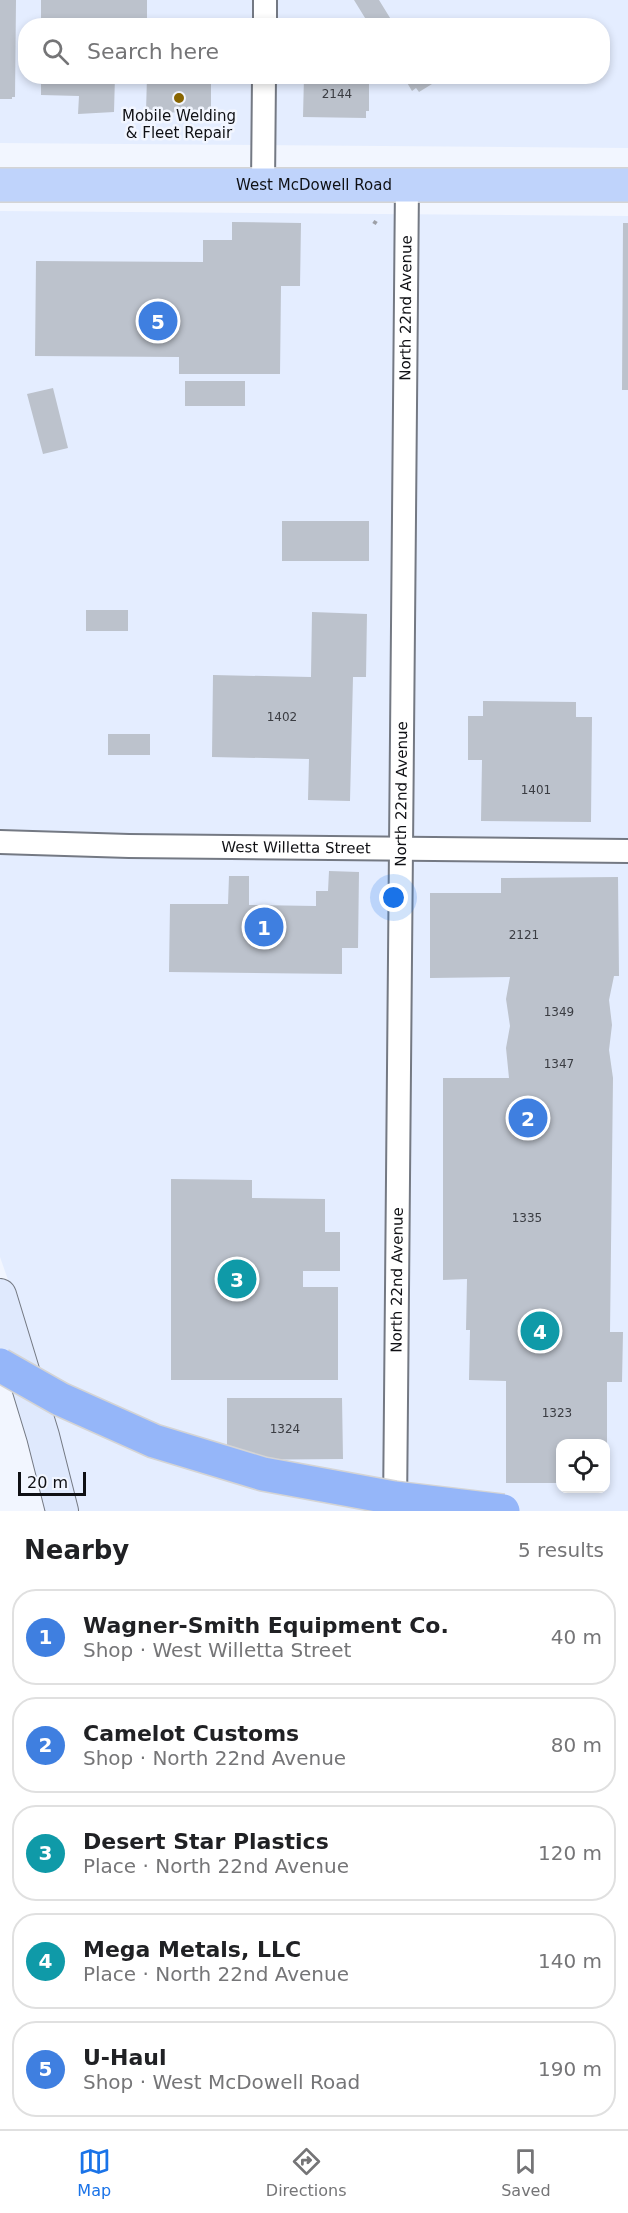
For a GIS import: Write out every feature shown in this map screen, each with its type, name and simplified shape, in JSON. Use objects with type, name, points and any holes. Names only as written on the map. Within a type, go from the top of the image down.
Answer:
[{"type":"highway","points":[[0,1365],[60,1399],[153,1442],[263,1474],[394,1498],[502,1511]]},
{"type":"main road","name":"West McDowell Road","points":[[0,185],[628,185]]},
{"type":"main road","points":[[0,1295],[43,1436],[62,1511]]},
{"type":"street","points":[[265,0],[265,18]]},
{"type":"street","points":[[263,185],[264,84]]},
{"type":"street","name":"North 22nd Avenue","points":[[395,1511],[407,185]]},
{"type":"street","name":"West Willetta Street","points":[[0,842],[129,846],[628,851]]},
{"type":"shaded area","points":[[0,0],[628,0],[628,148],[0,143]]},
{"type":"shaded area","points":[[0,211],[628,216],[628,1511],[75,1511],[33,1351],[0,1257]]},
{"type":"building","points":[[0,0],[16,0],[15,97],[12,99],[0,99]]},
{"type":"building","points":[[41,0],[147,0],[147,18],[41,18]]},
{"type":"building","points":[[354,0],[379,0],[390,18],[365,18]]},
{"type":"building","points":[[41,84],[115,84],[114,112],[78,114],[79,96],[41,95]]},
{"type":"building","name":"Mobile Welding & Fleet Repair","points":[[147,84],[211,84],[211,113],[146,112]]},
{"type":"building","points":[[304,84],[369,84],[369,111],[366,111],[366,118],[303,117]]},
{"type":"building","points":[[408,84],[432,84],[419,92],[416,88],[412,91]]},
{"type":"building","points":[[232,222],[301,223],[300,286],[281,286],[280,374],[179,374],[179,357],[35,356],[36,261],[203,262],[203,240],[232,240]]},
{"type":"building","points":[[623,223],[628,223],[628,390],[622,390]]},
{"type":"building","points":[[185,381],[245,381],[245,406],[185,406]]},
{"type":"building","points":[[53,388],[68,448],[43,454],[27,394]]},
{"type":"building","points":[[282,521],[369,521],[369,561],[282,561]]},
{"type":"building","points":[[86,610],[128,610],[128,631],[86,631]]},
{"type":"building","points":[[312,612],[367,614],[366,677],[353,677],[350,801],[308,800],[309,759],[212,757],[213,675],[311,677]]},
{"type":"building","points":[[483,701],[576,702],[576,717],[592,717],[591,822],[481,821],[482,760],[468,760],[468,716],[483,716]]},
{"type":"building","points":[[108,734],[150,734],[150,755],[108,755]]},
{"type":"building","points":[[329,871],[359,872],[358,948],[342,948],[342,974],[169,972],[170,904],[228,904],[229,876],[249,876],[249,905],[316,906],[316,891],[328,891]]},
{"type":"building","points":[[618,877],[619,976],[614,976],[609,1000],[612,1025],[609,1050],[613,1078],[610,1332],[623,1332],[622,1382],[607,1382],[607,1439],[556,1439],[556,1483],[506,1483],[506,1381],[469,1380],[470,1330],[466,1330],[467,1279],[443,1280],[443,1078],[509,1078],[506,1048],[510,1026],[506,999],[510,977],[430,978],[430,893],[501,893],[501,878]]},
{"type":"building","points":[[171,1179],[252,1180],[252,1198],[325,1199],[325,1232],[340,1232],[340,1271],[303,1271],[303,1287],[338,1287],[338,1380],[171,1380]]},
{"type":"building","points":[[227,1398],[342,1398],[343,1459],[227,1460]]},
{"type":"place","name":"Mobile Welding & Fleet Repair","points":[[179,98]]},
{"type":"place","name":"U-Haul","points":[[158,321]]},
{"type":"place","name":"Wagner-Smith Equipment Co.","points":[[264,927]]},
{"type":"place","name":"Camelot Customs","points":[[528,1118]]},
{"type":"place","name":"Desert Star Plastics","points":[[237,1279]]},
{"type":"place","name":"Mega Metals, LLC","points":[[540,1331]]}]
